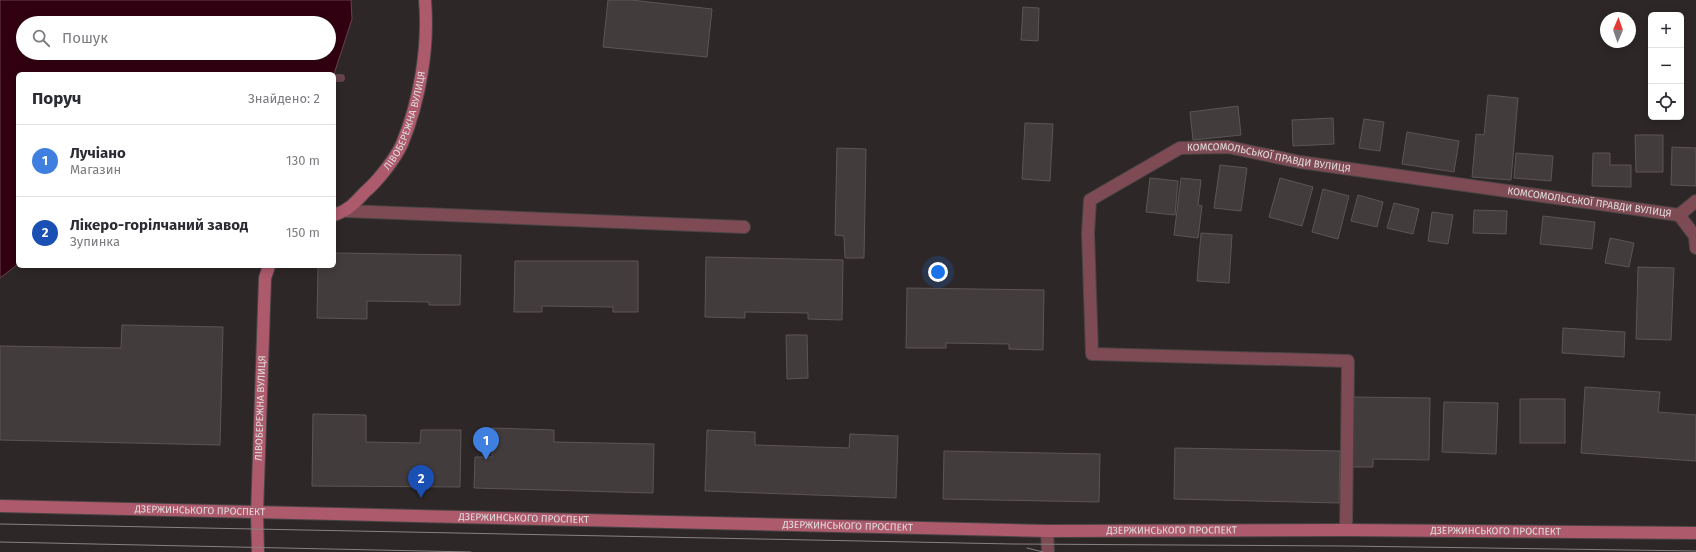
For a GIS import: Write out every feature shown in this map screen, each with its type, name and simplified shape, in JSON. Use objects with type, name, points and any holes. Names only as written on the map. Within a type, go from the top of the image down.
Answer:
[{"type":"street","name":"ЛІВОБЕРЕЖНА ВУЛИЦЯ","points":[[336,215],[346,211],[378,180],[402,145],[422,74],[425,36],[425,0]]},
{"type":"street","name":"КОМСОМОЛЬСЬКОЇ ПРАВДИ ВУЛИЦЯ","points":[[1346,530],[1348,361],[1092,354],[1088,233],[1090,200],[1180,148],[1228,147],[1300,162],[1678,215],[1696,201]]},
{"type":"street","points":[[346,211],[744,227]]},
{"type":"street","points":[[1678,215],[1695,236],[1696,248]]},
{"type":"street","name":"ЛІВОБЕРЕЖНА ВУЛИЦЯ","points":[[258,552],[257,513],[265,278],[268,268]]},
{"type":"street","name":"ДЗЕРЖИНСЬКОГО ПРОСПЕКТ","points":[[0,506],[1047,531],[1346,530],[1696,533]]},
{"type":"street","points":[[1047,531],[1048,552]]},
{"type":"shaded area","points":[[0,0],[351,0],[352,19],[335,72],[16,72],[16,266],[0,278]]},
{"type":"building","points":[[608,0],[631,0],[712,9],[707,57],[603,47]]},
{"type":"building","points":[[1023,7],[1039,8],[1038,41],[1021,40]]},
{"type":"building","points":[[1488,95],[1518,98],[1511,180],[1472,177],[1476,134],[1484,135]]},
{"type":"building","points":[[1238,106],[1241,135],[1193,140],[1190,112]]},
{"type":"building","points":[[1333,118],[1334,144],[1293,146],[1292,120]]},
{"type":"building","points":[[1364,119],[1384,122],[1380,151],[1359,148]]},
{"type":"building","points":[[1025,123],[1053,124],[1050,181],[1022,179]]},
{"type":"building","points":[[1407,132],[1459,141],[1454,172],[1402,164]]},
{"type":"building","points":[[1635,135],[1663,135],[1663,172],[1636,172]]},
{"type":"building","points":[[1672,147],[1696,148],[1696,186],[1671,185]]},
{"type":"building","points":[[837,148],[866,149],[864,258],[845,258],[844,236],[835,235]]},
{"type":"building","points":[[1516,153],[1553,156],[1551,181],[1514,178]]},
{"type":"building","points":[[1593,153],[1610,153],[1610,165],[1631,165],[1631,187],[1592,186]]},
{"type":"building","points":[[1220,165],[1247,168],[1241,211],[1214,208]]},
{"type":"building","points":[[1150,178],[1178,181],[1175,215],[1146,212]]},
{"type":"building","points":[[1181,178],[1201,180],[1198,205],[1202,206],[1198,238],[1174,235]]},
{"type":"building","points":[[1280,178],[1313,187],[1302,226],[1269,217]]},
{"type":"building","points":[[1323,189],[1349,196],[1338,239],[1312,232]]},
{"type":"building","points":[[1358,195],[1383,202],[1377,227],[1351,221]]},
{"type":"building","points":[[1394,203],[1419,209],[1413,234],[1387,228]]},
{"type":"building","points":[[1474,210],[1507,211],[1506,234],[1473,233]]},
{"type":"building","points":[[1432,212],[1453,215],[1448,244],[1428,241]]},
{"type":"building","points":[[1543,216],[1595,222],[1592,249],[1540,244]]},
{"type":"building","points":[[1201,233],[1232,235],[1229,283],[1197,281]]},
{"type":"building","points":[[1610,238],[1634,243],[1629,267],[1605,263]]},
{"type":"building","points":[[336,253],[461,255],[460,305],[429,305],[429,302],[367,301],[367,319],[317,318],[318,268],[336,268]]},
{"type":"building","points":[[706,257],[843,260],[842,320],[808,319],[808,313],[745,312],[745,318],[705,317]]},
{"type":"building","points":[[515,261],[638,261],[638,312],[613,312],[613,307],[542,306],[542,312],[514,312]]},
{"type":"building","points":[[1638,267],[1674,268],[1671,340],[1636,339]]},
{"type":"building","points":[[907,288],[1044,290],[1043,350],[1009,349],[1009,344],[946,343],[946,348],[906,348]]},
{"type":"building","points":[[122,325],[223,327],[220,445],[0,440],[0,346],[121,348]]},
{"type":"building","points":[[1563,328],[1625,332],[1624,357],[1562,353]]},
{"type":"building","points":[[786,335],[807,335],[808,378],[787,379]]},
{"type":"building","points":[[1585,387],[1660,392],[1658,412],[1696,415],[1696,461],[1581,453]]},
{"type":"building","points":[[1352,397],[1430,398],[1429,460],[1373,459],[1373,467],[1351,467]]},
{"type":"building","points":[[1520,399],[1565,399],[1565,443],[1520,443]]},
{"type":"building","points":[[1444,402],[1498,403],[1496,454],[1442,452]]},
{"type":"building","points":[[313,414],[366,415],[366,442],[420,443],[421,430],[461,430],[460,487],[312,486]]},
{"type":"building","points":[[492,428],[554,430],[554,442],[654,444],[653,493],[474,488],[475,457],[492,457]]},
{"type":"building","points":[[707,430],[755,432],[755,445],[849,448],[850,434],[898,436],[896,498],[705,491]]},
{"type":"building","points":[[1175,448],[1340,451],[1339,503],[1174,499]]},
{"type":"building","points":[[944,451],[1100,454],[1099,502],[943,499]]},
{"type":"waterway","points":[[336,78],[341,78]]},
{"type":"tram line","points":[[0,524],[1013,544],[1346,546],[1696,551]]},
{"type":"tram line","points":[[0,542],[471,552]]},
{"type":"tram line","points":[[1027,548],[1043,552]]},
{"type":"place","name":"Лучіано","points":[[486,460]]},
{"type":"place","name":"Лікеро-горілчаний завод","points":[[421,498]]}]
